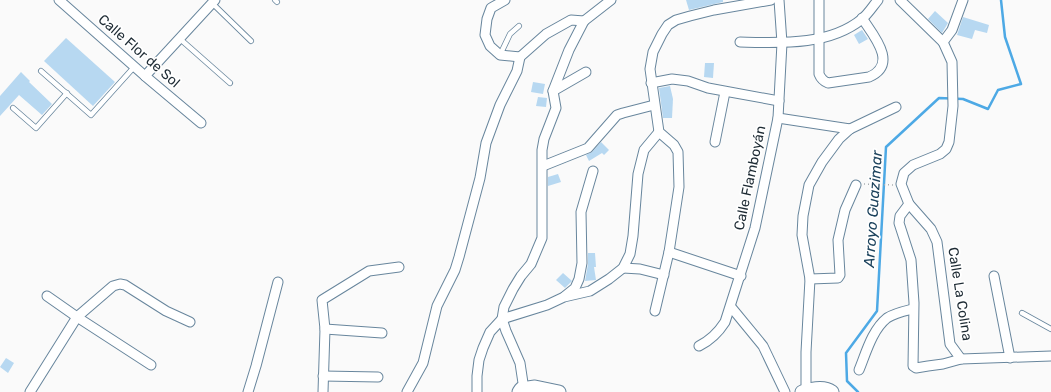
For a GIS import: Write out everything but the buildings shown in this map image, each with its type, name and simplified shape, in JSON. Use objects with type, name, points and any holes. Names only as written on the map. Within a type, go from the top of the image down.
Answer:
[{"type":"street","name":"Calle Flor de Sol","points":[[59,0],[145,76],[201,122]]},
{"type":"street","points":[[505,0],[491,8],[485,35],[490,46],[500,55],[520,57]]},
{"type":"street","points":[[520,391],[523,383],[520,363],[502,319],[504,307],[520,276],[531,264],[542,238],[542,150],[544,139],[556,108],[553,91],[569,50],[584,21],[609,0]]},
{"type":"street","points":[[655,311],[669,252],[679,187],[678,152],[674,145],[659,132],[654,105],[650,70],[654,52],[668,25],[676,20],[714,10],[771,0]]},
{"type":"street","name":"Calle Flamboyán","points":[[699,346],[709,341],[718,333],[725,322],[741,276],[755,228],[778,118],[782,43],[779,0]]},
{"type":"street","points":[[819,0],[819,74],[821,79],[828,83],[869,77],[880,69],[883,61],[883,52],[862,18]]},
{"type":"street","points":[[740,42],[782,43],[819,38],[837,33],[862,18],[878,0]]},
{"type":"street","name":"Calle La Colina","points":[[900,0],[943,42],[952,62],[953,106],[949,142],[946,149],[940,154],[913,165],[904,173],[902,184],[909,204],[931,229],[937,242],[950,344],[961,360]]},
{"type":"street","points":[[943,42],[952,30],[963,0]]},
{"type":"street","points":[[145,76],[214,2]]},
{"type":"street","points":[[407,392],[423,363],[437,306],[455,270],[480,178],[486,143],[500,105],[517,71],[520,57],[546,34],[571,20],[584,21]]},
{"type":"street","points":[[553,91],[586,72]]},
{"type":"street","points":[[651,82],[672,79],[725,92],[779,101]]},
{"type":"street","points":[[715,142],[725,92]]},
{"type":"street","points":[[543,166],[588,148],[617,115],[654,105]]},
{"type":"street","points":[[832,392],[830,390],[820,388],[804,391],[810,279],[802,236],[803,216],[809,185],[822,162],[839,139],[850,129],[896,107]]},
{"type":"street","points":[[778,118],[850,129]]},
{"type":"street","points":[[478,392],[477,376],[479,360],[490,332],[502,319],[547,305],[564,297],[590,291],[623,268],[630,254],[638,174],[644,150],[659,132]]},
{"type":"street","points":[[564,297],[574,288],[579,278],[582,263],[581,212],[593,171]]},
{"type":"street","points":[[810,279],[839,277],[838,240],[845,210],[856,185]]},
{"type":"street","points":[[909,204],[900,216],[899,223],[911,260],[913,366],[916,368],[961,360],[1051,356]]},
{"type":"street","points":[[669,252],[741,276]]},
{"type":"street","points":[[323,392],[326,329],[322,300],[369,272],[399,267]]},
{"type":"street","points":[[623,268],[640,269],[664,275]]},
{"type":"street","points":[[994,276],[1010,358]]},
{"type":"street","points":[[248,392],[278,282]]},
{"type":"street","points":[[30,392],[77,317],[113,286],[120,284],[125,285],[166,311],[190,322]]},
{"type":"street","points":[[48,296],[77,317],[151,365]]},
{"type":"street","points":[[731,307],[763,346],[785,392]]},
{"type":"street","points":[[859,370],[876,330],[887,318],[900,312],[913,309]]},
{"type":"street","points":[[326,329],[382,333]]},
{"type":"street","points":[[323,376],[378,377]]},
{"type":"street","points":[[520,391],[535,387],[558,392]]},
{"type":"lane","points":[[214,2],[251,41]]},
{"type":"lane","points":[[500,55],[510,34],[519,26]]},
{"type":"lane","points":[[179,38],[230,83]]},
{"type":"lane","points":[[42,71],[91,115],[135,66]]},
{"type":"lane","points":[[13,108],[36,128],[67,93]]},
{"type":"lane","points":[[1022,312],[1051,329]]},
{"type":"path","points":[[856,185],[859,183],[884,185]]},
{"type":"waterway","name":"Arroyo Guazimar","points":[[858,392],[847,381],[846,353],[877,311],[886,147],[939,98],[963,99],[988,109],[998,90],[1021,84],[1005,37],[1001,0]]}]
